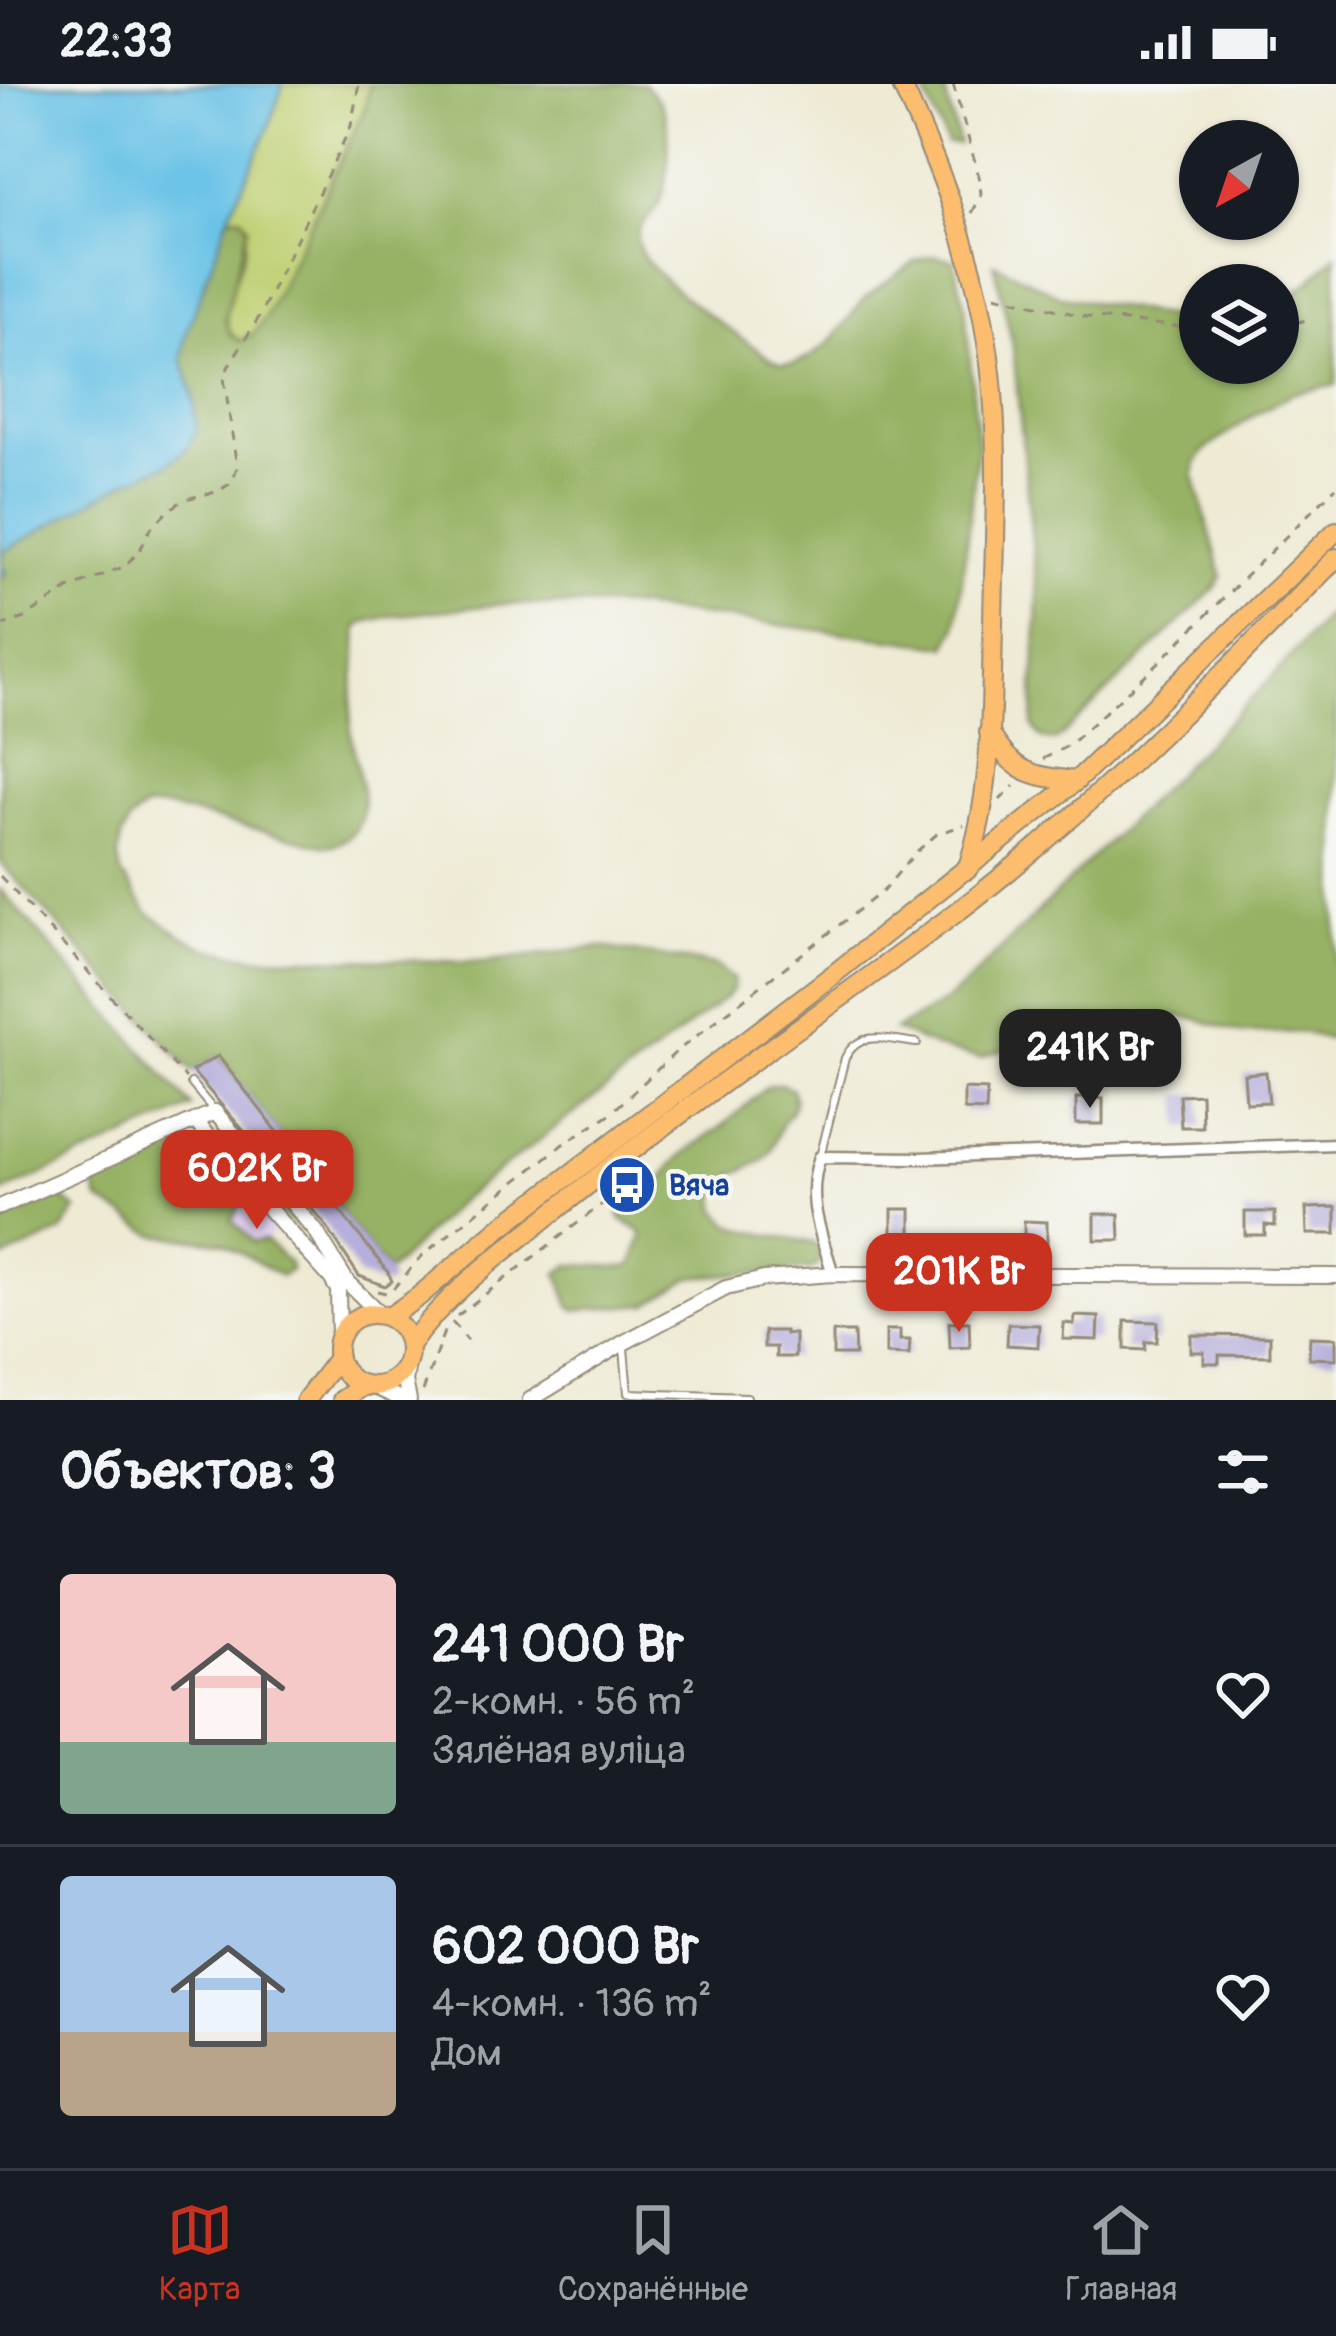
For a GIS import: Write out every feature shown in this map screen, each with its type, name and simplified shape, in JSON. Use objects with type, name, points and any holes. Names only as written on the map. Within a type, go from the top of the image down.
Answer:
[{"type":"main road","points":[[901,84],[961,232],[988,346],[994,420],[989,732],[981,820],[967,870]]},
{"type":"main road","points":[[305,1400],[351,1321],[384,1315],[418,1297],[501,1227],[967,870],[1076,781],[1336,531]]},
{"type":"main road","points":[[342,1400],[398,1378],[441,1306],[597,1176],[962,908],[1051,835],[1143,753],[1336,558]]},
{"type":"main road","points":[[989,732],[1001,753],[1027,773],[1076,781]]},
{"type":"main road","points":[[384,1315],[403,1328],[410,1351]]},
{"type":"main road","points":[[338,1347],[343,1370],[352,1380],[370,1386]]},
{"type":"street","points":[[0,1208],[214,1112],[315,1231],[347,1282],[384,1315]]},
{"type":"street","points":[[196,1121],[331,1278],[338,1290],[338,1347]]},
{"type":"street","points":[[833,1274],[812,1190],[820,1157],[1336,1144]]},
{"type":"street","points":[[530,1400],[725,1288],[764,1279],[833,1274],[1336,1276]]},
{"type":"street","points":[[370,1386],[406,1400],[410,1351]]},
{"type":"lane","points":[[820,1157],[851,1046],[873,1037],[917,1043]]},
{"type":"lane","points":[[191,1083],[214,1112]]},
{"type":"lane","points":[[623,1343],[628,1393],[747,1397]]},
{"type":"path","points":[[0,626],[26,618],[68,589],[123,567],[169,510],[185,499],[218,492],[231,483],[237,468],[224,378],[258,319],[351,126],[359,84]]},
{"type":"path","points":[[953,84],[980,180],[980,196],[961,232]]},
{"type":"path","points":[[978,292],[1087,316],[1179,327]]},
{"type":"path","points":[[1299,322],[1312,319]]},
{"type":"path","points":[[364,1285],[380,1293],[391,1291],[423,1255],[563,1144],[610,1114],[676,1052],[883,891],[937,834],[981,820],[1036,763],[1069,745],[1153,668],[1336,487]]},
{"type":"path","points":[[0,876],[191,1083]]},
{"type":"path","points":[[420,1400],[451,1320],[627,1185]]},
{"type":"path","points":[[451,1320],[468,1341]]},
{"type":"shaded area","points":[[250,1195],[279,1227],[265,1240],[254,1242],[232,1220]]},
{"type":"green space","points":[[283,84],[370,84],[365,108],[266,317],[254,334],[239,341],[227,322],[227,310],[245,236],[242,217],[229,215]]},
{"type":"green space","points":[[370,84],[644,84],[665,114],[668,160],[662,196],[640,227],[638,244],[658,274],[676,290],[782,364],[808,358],[829,343],[866,297],[915,261],[935,256],[954,260],[965,308],[978,445],[956,628],[947,646],[628,606],[504,604],[390,616],[357,628],[351,720],[363,809],[348,837],[326,846],[164,807],[145,808],[130,820],[121,838],[121,874],[149,914],[209,949],[255,957],[484,962],[601,947],[715,965],[734,980],[724,999],[459,1201],[388,1272],[218,1056],[192,1071],[0,862],[3,552],[127,481],[168,464],[193,394],[182,359],[185,337],[229,215],[242,217],[248,226],[225,319],[230,334],[240,341],[254,333],[266,317],[365,109]]},
{"type":"green space","points":[[921,84],[943,84],[959,144],[947,144]]},
{"type":"green space","points":[[1336,255],[1336,385],[1293,393],[1205,450],[1196,462],[1194,477],[1222,576],[1057,740],[1042,738],[1033,725],[1038,599],[1013,346],[994,263],[1060,296],[1179,316],[1179,384],[1299,384],[1299,289]]},
{"type":"green space","points":[[1336,605],[1336,1041],[1303,1032],[1242,1033],[1179,1016],[1087,1022],[979,1058],[895,1030],[963,987],[1268,682]]},
{"type":"green space","points":[[0,889],[192,1107],[0,1193]]},
{"type":"green space","points":[[768,1086],[792,1089],[790,1113],[766,1157],[724,1180],[717,1195],[718,1209],[737,1227],[815,1244],[819,1264],[813,1269],[691,1277],[648,1304],[576,1310],[570,1306],[558,1273],[570,1265],[633,1264],[643,1235],[621,1219],[620,1210]]},
{"type":"green space","points":[[171,1138],[194,1147],[212,1163],[241,1203],[232,1220],[253,1242],[265,1240],[289,1263],[290,1270],[281,1276],[222,1242],[155,1235],[99,1200],[94,1183],[105,1171]]},
{"type":"green space","points":[[226,1140],[233,1142],[306,1232],[259,1191]]},
{"type":"green space","points":[[59,1195],[77,1210],[61,1232],[0,1260],[0,1223]]},
{"type":"water","points":[[0,84],[283,84],[185,337],[182,359],[197,430],[188,448],[168,464],[127,481],[3,552],[6,575],[1,576]]},
{"type":"building","points":[[218,1056],[392,1281],[385,1286],[359,1276],[324,1223],[192,1071]]},
{"type":"building","points":[[1266,1072],[1269,1102],[1246,1103],[1244,1074]]},
{"type":"building","points":[[964,1089],[987,1090],[986,1111],[964,1110]]},
{"type":"building","points":[[1201,1094],[1202,1127],[1181,1127],[1179,1095]]},
{"type":"building","points":[[1076,1098],[1103,1098],[1103,1124],[1076,1124]]},
{"type":"building","points":[[1336,1207],[1336,1234],[1307,1234],[1306,1208]]},
{"type":"building","points":[[892,1209],[911,1209],[911,1234],[892,1234]]},
{"type":"building","points":[[1245,1212],[1275,1212],[1275,1226],[1265,1225],[1265,1235],[1245,1235]]},
{"type":"building","points":[[1095,1214],[1119,1214],[1120,1240],[1095,1240]]},
{"type":"building","points":[[1024,1221],[1047,1222],[1047,1244],[1024,1243]]},
{"type":"building","points":[[1075,1316],[1099,1317],[1098,1340],[1063,1339],[1064,1323],[1074,1324]]},
{"type":"building","points":[[1125,1321],[1158,1322],[1157,1342],[1146,1342],[1145,1350],[1125,1349]]},
{"type":"building","points":[[949,1322],[969,1322],[970,1347],[950,1348]]},
{"type":"building","points":[[1008,1324],[1039,1325],[1038,1347],[1007,1345]]},
{"type":"building","points":[[886,1330],[900,1330],[900,1340],[910,1340],[909,1355],[886,1354]]},
{"type":"building","points":[[764,1331],[795,1334],[795,1357],[776,1357],[776,1347],[764,1347]]},
{"type":"building","points":[[833,1332],[854,1332],[855,1355],[833,1355]]},
{"type":"building","points":[[1191,1335],[1270,1336],[1270,1356],[1219,1355],[1219,1363],[1204,1363],[1204,1352],[1191,1352]]},
{"type":"building","points":[[1310,1337],[1336,1338],[1336,1359],[1309,1358]]},
{"type":"place","name":"Вяча","points":[[627,1185]]}]
